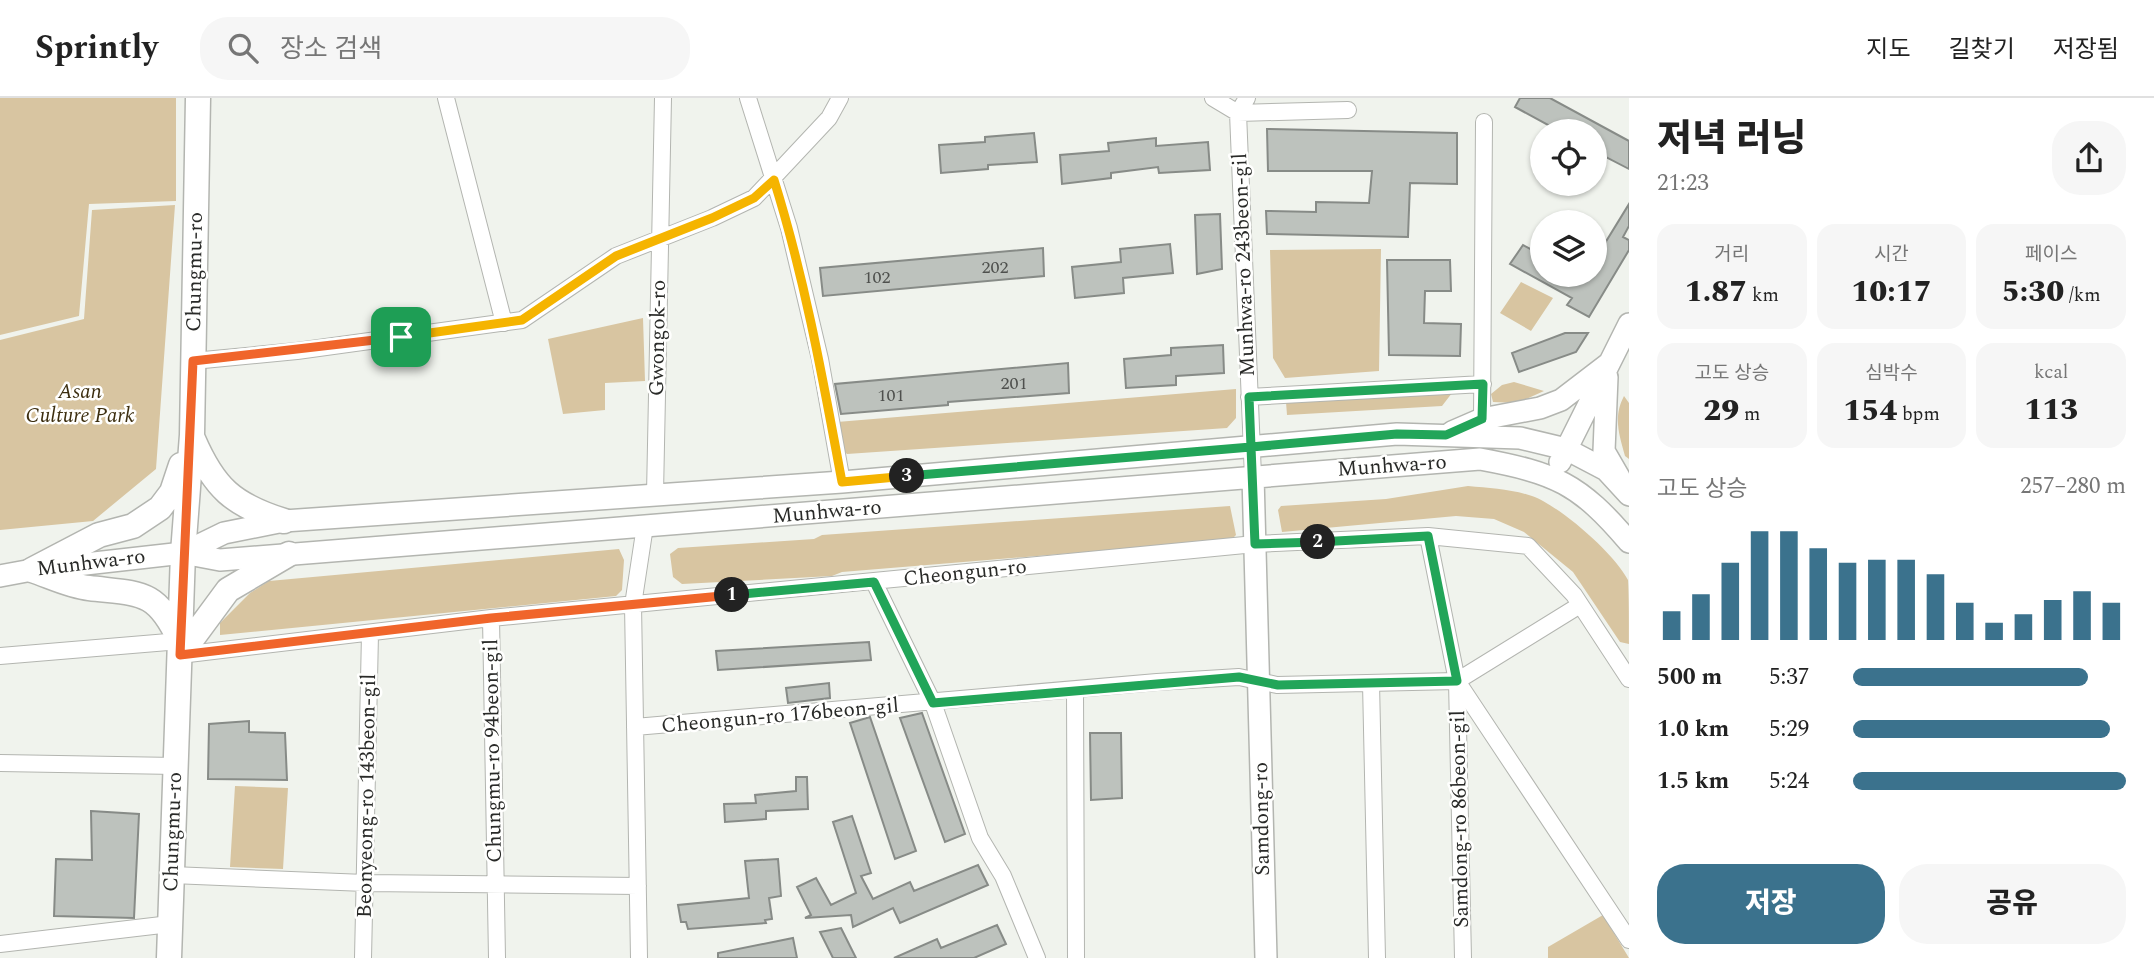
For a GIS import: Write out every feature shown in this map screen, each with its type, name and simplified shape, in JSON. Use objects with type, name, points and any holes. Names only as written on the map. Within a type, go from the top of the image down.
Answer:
[{"type":"main road","name":"Chungmu-ro","points":[[169,958],[183,553],[192,435],[198,98]]},
{"type":"main road","points":[[1552,476],[1629,324]]},
{"type":"main road","points":[[1446,435],[1482,419],[1540,408],[1562,400],[1608,364]]},
{"type":"main road","points":[[1608,364],[1604,451],[1629,494]]},
{"type":"main road","name":"Munhwa-ro","points":[[183,553],[224,533],[284,521],[842,482],[1397,434],[1520,438],[1566,449],[1606,470],[1629,494]]},
{"type":"main road","points":[[192,435],[206,468],[233,499],[253,512],[284,521]]},
{"type":"main road","points":[[32,570],[99,535],[134,526],[160,508],[172,492],[192,435]]},
{"type":"main road","name":"Munhwa-ro","points":[[0,576],[183,553],[220,559],[289,554],[1480,459],[1534,469],[1552,476],[1582,494],[1629,542]]},
{"type":"main road","name":"Samdong-ro","points":[[1252,476],[1266,958]]},
{"type":"main road","points":[[180,648],[228,590],[289,554]]},
{"type":"main road","points":[[32,570],[86,588],[131,591],[155,600],[169,617],[180,648]]},
{"type":"street","points":[[446,98],[504,323]]},
{"type":"street","name":"Gwongok-ro","points":[[656,494],[663,98]]},
{"type":"street","name":"Munhwa-ro","points":[[748,98],[789,228],[820,359],[842,482]]},
{"type":"street","points":[[193,361],[297,351],[522,320],[616,256],[754,198],[774,180],[829,118],[840,98]]},
{"type":"street","points":[[1213,98],[1238,113],[1348,110]]},
{"type":"street","points":[[1238,113],[1247,98]]},
{"type":"street","name":"Munhwa-ro 243beon-gil","points":[[1238,113],[1252,476]]},
{"type":"street","points":[[1482,419],[1484,122]]},
{"type":"street","points":[[1249,397],[1483,384]]},
{"type":"street","points":[[639,958],[633,605],[645,526]]},
{"type":"street","points":[[1255,544],[1428,536],[1528,546],[1580,605],[1629,680]]},
{"type":"street","points":[[1428,536],[1457,681],[1629,940]]},
{"type":"street","name":"Cheongun-ro","points":[[633,605],[1255,544]]},
{"type":"street","points":[[874,582],[933,703],[980,838],[1003,876],[1037,958]]},
{"type":"street","points":[[0,656],[180,648],[370,634],[491,618],[633,605]]},
{"type":"street","points":[[1259,681],[1278,685],[1457,681],[1580,605]]},
{"type":"street","name":"Chungmu-ro 94beon-gil","points":[[491,618],[495,884]]},
{"type":"street","name":"Beonyeong-ro 143beon-gil","points":[[363,958],[370,634]]},
{"type":"street","name":"Cheongun-ro 176beon-gil","points":[[635,727],[1239,677],[1259,681]]},
{"type":"street","name":"Samdong-ro 86beon-gil","points":[[1457,681],[1463,958]]},
{"type":"street","points":[[1371,683],[1377,958]]},
{"type":"street","points":[[1075,690],[1076,958]]},
{"type":"street","points":[[0,763],[176,766]]},
{"type":"street","name":"Chungmu-ro 94beon-gil","points":[[172,875],[365,883],[638,886]]},
{"type":"street","points":[[495,884],[497,958]]},
{"type":"street","points":[[0,944],[170,924]]},
{"type":"green space","points":[[0,98],[176,98],[176,201],[89,204],[79,316],[0,335]]},
{"type":"green space","name":"Asan Culture Park","points":[[175,205],[156,469],[93,521],[0,530],[0,340],[84,319],[92,210]]},
{"type":"green space","points":[[1381,249],[1379,371],[1285,378],[1273,358],[1270,250]]},
{"type":"green space","points":[[1521,282],[1553,298],[1531,331],[1500,313]]},
{"type":"green space","points":[[643,318],[645,381],[605,383],[605,410],[563,414],[548,339]]},
{"type":"green space","points":[[1514,382],[1544,391],[1517,403],[1493,402],[1491,394],[1502,385]]},
{"type":"green space","points":[[1236,389],[1236,418],[1227,428],[847,454],[841,448],[837,422]]},
{"type":"green space","points":[[1452,393],[1442,406],[1287,415],[1286,402]]},
{"type":"green space","points":[[1624,396],[1629,403],[1629,459],[1625,456],[1618,426]]},
{"type":"green space","points":[[1468,486],[1508,490],[1544,501],[1599,544],[1628,580],[1629,644],[1620,642],[1573,572],[1524,532],[1494,519],[1456,516],[1282,532],[1278,510],[1281,506],[1386,499]]},
{"type":"green space","points":[[1230,506],[1236,535],[1231,540],[842,572],[832,576],[682,584],[673,577],[670,554],[678,548],[814,539],[822,535]]},
{"type":"green space","points":[[619,549],[624,560],[622,590],[616,596],[220,635],[220,623],[250,593],[269,581]]},
{"type":"green space","points":[[235,786],[288,788],[283,869],[230,867]]},
{"type":"green space","points":[[1603,915],[1629,958],[1548,958],[1548,947]]},
{"type":"building","points":[[1520,98],[1550,98],[1589,119],[1537,119],[1515,107]]},
{"type":"building","points":[[1267,129],[1457,133],[1457,184],[1410,183],[1408,237],[1267,234],[1266,211],[1316,212],[1316,202],[1369,203],[1372,171],[1268,171]]},
{"type":"building","points":[[1607,129],[1629,141],[1629,169],[1607,158]]},
{"type":"building","points":[[1034,133],[1037,162],[988,165],[988,169],[941,173],[939,145],[985,142],[985,137]]},
{"type":"building","points":[[1156,138],[1156,146],[1208,142],[1210,170],[1159,173],[1158,167],[1111,173],[1111,178],[1062,184],[1060,155],[1109,151],[1108,143]]},
{"type":"building","points":[[1629,204],[1629,226],[1623,237],[1629,240],[1629,250],[1607,287],[1607,240]]},
{"type":"building","points":[[1220,214],[1222,269],[1197,274],[1195,215]]},
{"type":"building","points":[[1170,244],[1173,273],[1123,278],[1124,293],[1075,298],[1072,267],[1121,262],[1120,249]]},
{"type":"building","points":[[1523,245],[1530,249],[1530,275],[1510,264]]},
{"type":"building","points":[[1043,248],[1044,276],[823,296],[820,268]]},
{"type":"building","points":[[1387,260],[1450,260],[1451,291],[1425,291],[1424,323],[1461,324],[1460,356],[1389,355]]},
{"type":"building","points":[[1552,287],[1607,287],[1589,317],[1567,305],[1572,298]]},
{"type":"building","points":[[1565,333],[1588,333],[1576,352],[1519,372],[1512,353]]},
{"type":"building","points":[[1223,345],[1224,373],[1176,376],[1176,385],[1126,388],[1124,359],[1171,355],[1171,348]]},
{"type":"building","points":[[1068,363],[1069,393],[948,402],[948,405],[841,414],[835,384]]},
{"type":"building","points":[[869,642],[871,660],[718,670],[716,651]]},
{"type":"building","points":[[829,683],[830,698],[788,703],[786,688]]},
{"type":"building","points":[[922,713],[965,834],[945,842],[900,718]]},
{"type":"building","points":[[870,717],[916,851],[895,859],[850,723]]},
{"type":"building","points":[[249,721],[249,732],[285,733],[287,780],[208,779],[209,724]]},
{"type":"building","points":[[1090,733],[1121,733],[1122,798],[1091,800]]},
{"type":"building","points":[[796,777],[807,777],[808,809],[766,811],[766,819],[725,822],[724,804],[756,803],[755,795],[796,791]]},
{"type":"building","points":[[91,811],[139,814],[134,918],[54,916],[56,859],[92,860]]},
{"type":"building","points":[[852,816],[871,873],[861,876],[873,899],[910,882],[914,891],[978,865],[988,885],[900,923],[893,908],[853,927],[851,915],[805,918],[811,915],[797,887],[816,878],[831,905],[856,893],[833,822]]},
{"type":"building","points":[[778,859],[781,896],[769,898],[772,919],[765,920],[766,923],[688,929],[686,922],[681,922],[678,905],[749,898],[745,861]]},
{"type":"building","points":[[997,925],[1006,944],[974,958],[894,958],[937,939],[941,948]]},
{"type":"building","points":[[841,928],[856,958],[833,958],[820,932]]},
{"type":"building","points":[[793,938],[797,958],[718,958],[718,953]]},
{"type":"route","points":[[401,337],[193,361],[192,435],[183,553],[180,655],[491,618],[809,586],[874,582],[933,703],[1239,677],[1278,685],[1457,681],[1428,536],[1255,544],[1251,447],[1397,434],[1446,435],[1482,419],[1483,384],[1249,397],[1251,447],[842,482],[820,359],[789,228],[774,180],[754,198],[712,218],[616,256],[572,289],[522,320],[401,337]]}]
